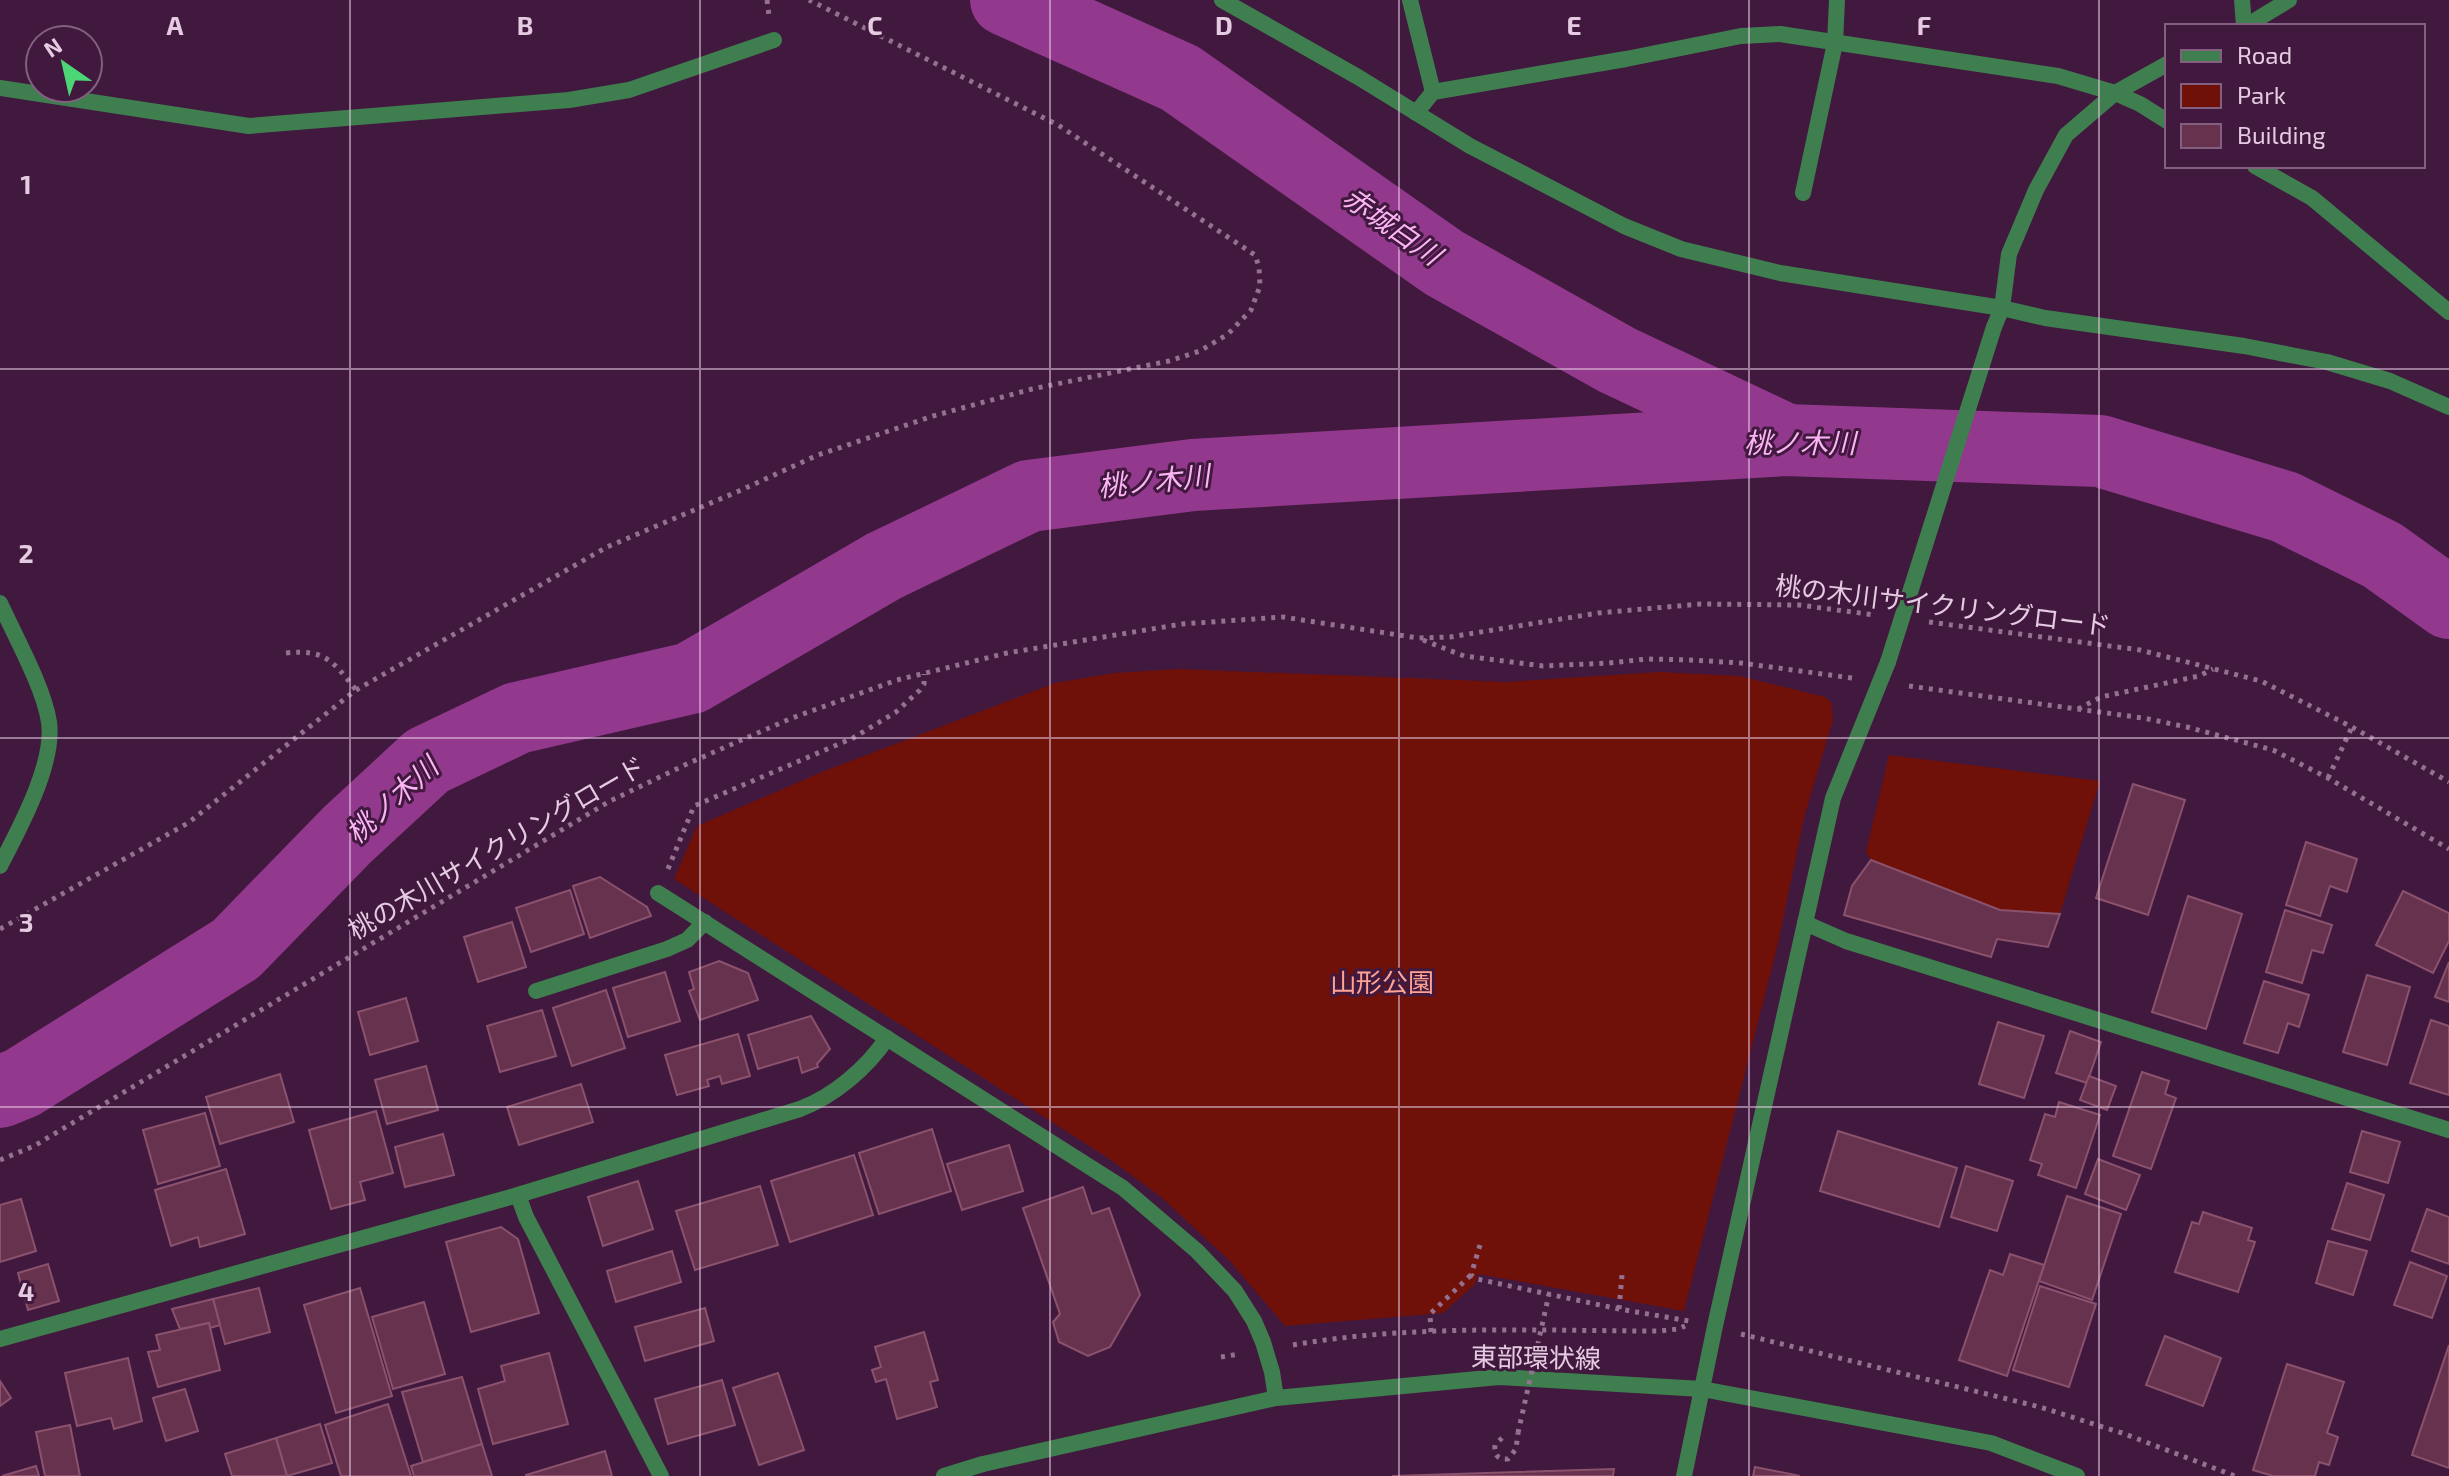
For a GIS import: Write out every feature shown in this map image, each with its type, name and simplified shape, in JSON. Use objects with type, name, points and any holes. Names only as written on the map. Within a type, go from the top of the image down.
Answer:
[{"type":"street","points":[[1222,0],[1470,146],[1624,226],[1681,249],[1780,273],[2002,308],[2045,318],[2244,346],[2327,362],[2390,381],[2449,407]]},
{"type":"street","points":[[1410,0],[1433,92]]},
{"type":"street","points":[[1803,193],[1835,43],[1837,0]]},
{"type":"street","points":[[2242,0],[2245,24]]},
{"type":"street","points":[[2248,24],[2289,0]]},
{"type":"street","points":[[1416,113],[1433,92],[1741,36],[1780,34],[2058,76],[2115,93],[2165,120]]},
{"type":"street","points":[[0,88],[249,126],[569,100],[629,90],[774,40]]},
{"type":"street","points":[[1684,1476],[1833,798],[1888,662],[2002,308],[2009,254],[2036,190],[2066,135],[2115,93],[2165,65]]},
{"type":"street","points":[[2259,168],[2312,198],[2449,312]]},
{"type":"street","points":[[0,603],[44,702],[50,743],[43,772],[0,866]]},
{"type":"street","points":[[658,893],[1123,1188],[1197,1251],[1235,1291],[1254,1321],[1272,1372],[1276,1398]]},
{"type":"street","points":[[536,991],[667,949],[687,940],[705,922]]},
{"type":"street","points":[[1805,923],[1846,941],[2449,1130]]},
{"type":"street","points":[[0,1339],[518,1195],[817,1102],[871,1059],[887,1038]]},
{"type":"street","points":[[518,1195],[526,1217],[661,1476]]},
{"type":"street","name":"東部環状線","points":[[944,1476],[983,1464],[1276,1398],[1499,1377],[1702,1389],[1991,1443],[2077,1476]]},
{"type":"path","points":[[0,929],[188,823],[356,690],[607,547],[818,455],[933,416],[1032,389],[1169,361],[1200,351],[1228,334],[1251,310],[1260,286],[1255,255],[1058,125],[809,0]]},
{"type":"path","name":"桃の木川サイクリングロード","points":[[0,1160],[34,1146],[610,801],[792,718],[897,680],[1007,653],[1182,624],[1283,617],[1418,638],[1450,637],[1598,613],[1701,604],[1799,605],[1877,615]]},
{"type":"path","name":"桃の木川サイクリングロード","points":[[1923,621],[2140,650],[2261,681],[2352,727],[2449,782]]},
{"type":"path","points":[[1418,638],[1464,656],[1543,666],[1647,659],[1741,663],[2143,718],[2273,750],[2328,778],[2449,849]]},
{"type":"path","points":[[286,653],[316,652],[328,657],[356,690]]},
{"type":"path","points":[[2078,710],[2101,697],[2199,676],[2214,668]]},
{"type":"path","points":[[658,893],[694,806],[853,738],[882,721],[920,690],[924,684],[924,674]]},
{"type":"path","points":[[2328,778],[2352,727]]},
{"type":"path","points":[[1431,1332],[1430,1314],[1471,1275],[1480,1245]]},
{"type":"path","points":[[1221,1357],[1324,1339],[1431,1332],[1659,1331],[1678,1329],[1693,1322],[1619,1309],[1471,1275]]},
{"type":"path","points":[[1619,1309],[1622,1275]]},
{"type":"path","points":[[1502,1438],[1494,1451],[1502,1459],[1508,1459],[1516,1449],[1549,1294]]},
{"type":"path","points":[[1736,1330],[1749,1338],[2040,1407],[2122,1433],[2235,1476]]},
{"type":"green space","name":"山形公園","points":[[1179,669],[1506,682],[1660,672],[1739,676],[1825,697],[1831,702],[1833,720],[1804,818],[1777,948],[1684,1311],[1478,1274],[1475,1284],[1443,1313],[1285,1326],[1229,1260],[1161,1197],[1111,1160],[674,879],[697,826],[822,772],[1055,683],[1114,673]]},
{"type":"green space","points":[[1889,755],[2100,781],[2060,914],[2000,910],[1871,860],[1866,852]]},
{"type":"building","points":[[2133,784],[2185,800],[2148,915],[2096,898]]},
{"type":"building","points":[[2306,842],[2357,859],[2347,892],[2330,886],[2320,916],[2286,905]]},
{"type":"building","points":[[1871,860],[2000,910],[2060,914],[2048,947],[1997,939],[1991,957],[1844,915],[1852,886]]},
{"type":"building","points":[[600,877],[647,907],[651,916],[590,938],[573,886]]},
{"type":"building","points":[[570,890],[584,934],[531,952],[516,908]]},
{"type":"building","points":[[2403,891],[2449,913],[2449,941],[2433,973],[2376,945]]},
{"type":"building","points":[[2188,896],[2242,914],[2206,1029],[2152,1012]]},
{"type":"building","points":[[2285,910],[2332,925],[2323,953],[2312,950],[2302,983],[2266,972]]},
{"type":"building","points":[[512,922],[526,967],[478,982],[464,937]]},
{"type":"building","points":[[719,961],[748,973],[758,1000],[700,1020],[689,991],[694,989],[689,972]]},
{"type":"building","points":[[2449,962],[2449,1002],[2435,997]]},
{"type":"building","points":[[665,972],[680,1021],[628,1037],[613,988]]},
{"type":"building","points":[[2367,975],[2410,987],[2387,1065],[2343,1052]]},
{"type":"building","points":[[2264,981],[2309,995],[2299,1027],[2288,1023],[2278,1053],[2244,1043]]},
{"type":"building","points":[[606,990],[625,1048],[572,1066],[553,1008]]},
{"type":"building","points":[[406,998],[418,1041],[370,1055],[358,1012]]},
{"type":"building","points":[[542,1010],[556,1056],[500,1072],[487,1026]]},
{"type":"building","points":[[811,1016],[830,1049],[817,1064],[818,1067],[802,1073],[798,1057],[758,1069],[748,1035]]},
{"type":"building","points":[[2431,1020],[2449,1026],[2449,1095],[2410,1083]]},
{"type":"building","points":[[1998,1022],[2044,1036],[2024,1098],[1979,1084]]},
{"type":"building","points":[[2070,1031],[2101,1042],[2087,1083],[2056,1073]]},
{"type":"building","points":[[738,1034],[750,1076],[722,1084],[720,1076],[707,1080],[709,1086],[677,1095],[665,1055]]},
{"type":"building","points":[[426,1066],[438,1110],[387,1124],[375,1080]]},
{"type":"building","points":[[2142,1072],[2169,1081],[2165,1094],[2176,1098],[2151,1169],[2113,1156]]},
{"type":"building","points":[[280,1074],[294,1122],[220,1144],[206,1097]]},
{"type":"building","points":[[2089,1076],[2116,1086],[2107,1110],[2080,1100]]},
{"type":"building","points":[[581,1084],[593,1122],[519,1145],[507,1107]]},
{"type":"building","points":[[2059,1102],[2100,1115],[2076,1188],[2038,1175],[2042,1164],[2030,1160],[2045,1114],[2055,1117]]},
{"type":"building","points":[[376,1111],[393,1173],[360,1182],[365,1200],[331,1209],[309,1130]]},
{"type":"building","points":[[205,1113],[220,1166],[158,1184],[143,1130]]},
{"type":"building","points":[[932,1129],[951,1191],[879,1214],[859,1153]]},
{"type":"building","points":[[1838,1131],[1957,1168],[1939,1227],[1820,1191]]},
{"type":"building","points":[[2362,1131],[2400,1142],[2388,1183],[2350,1172]]},
{"type":"building","points":[[443,1134],[454,1175],[405,1187],[395,1147]]},
{"type":"building","points":[[1009,1145],[1023,1191],[962,1210],[947,1164]]},
{"type":"building","points":[[854,1155],[873,1215],[790,1242],[771,1181]]},
{"type":"building","points":[[2098,1159],[2140,1175],[2126,1210],[2085,1194]]},
{"type":"building","points":[[1966,1166],[2013,1181],[1997,1231],[1951,1217]]},
{"type":"building","points":[[226,1169],[245,1234],[200,1247],[198,1237],[171,1246],[155,1190]]},
{"type":"building","points":[[638,1181],[653,1229],[603,1246],[588,1197]]},
{"type":"building","points":[[2347,1183],[2384,1195],[2370,1240],[2332,1229]]},
{"type":"building","points":[[760,1186],[778,1245],[695,1270],[676,1211]]},
{"type":"building","points":[[1083,1187],[1092,1214],[1109,1208],[1140,1295],[1110,1347],[1088,1356],[1059,1342],[1053,1322],[1060,1314],[1023,1208]]},
{"type":"building","points":[[2067,1196],[2121,1214],[2092,1300],[2039,1281]]},
{"type":"building","points":[[21,1199],[36,1251],[0,1262],[0,1205]]},
{"type":"building","points":[[2427,1209],[2449,1217],[2449,1264],[2412,1251]]},
{"type":"building","points":[[2203,1212],[2252,1228],[2248,1240],[2255,1242],[2238,1292],[2175,1272],[2192,1222],[2199,1224]]},
{"type":"building","points":[[501,1227],[518,1239],[539,1313],[471,1332],[446,1242]]},
{"type":"building","points":[[2328,1241],[2367,1251],[2353,1295],[2316,1283]]},
{"type":"building","points":[[672,1251],[681,1282],[616,1302],[607,1271]]},
{"type":"building","points":[[2010,1254],[2044,1265],[2007,1376],[1959,1360],[1990,1270],[2003,1275]]},
{"type":"building","points":[[2410,1262],[2447,1276],[2432,1318],[2394,1305]]},
{"type":"building","points":[[48,1264],[59,1301],[28,1310],[18,1273]]},
{"type":"building","points":[[2040,1286],[2096,1304],[2069,1387],[2013,1370]]},
{"type":"building","points":[[259,1288],[270,1332],[225,1344],[213,1299]]},
{"type":"building","points":[[360,1288],[392,1396],[336,1413],[304,1305]]},
{"type":"building","points":[[213,1299],[220,1325],[210,1328],[209,1323],[180,1329],[172,1309]]},
{"type":"building","points":[[424,1302],[445,1374],[393,1389],[372,1317]]},
{"type":"building","points":[[705,1308],[714,1341],[645,1361],[635,1327]]},
{"type":"building","points":[[209,1323],[220,1370],[158,1387],[148,1352],[160,1350],[156,1335]]},
{"type":"building","points":[[924,1332],[938,1380],[930,1382],[937,1407],[897,1419],[886,1379],[876,1382],[872,1370],[881,1367],[875,1347]]},
{"type":"building","points":[[2165,1336],[2221,1358],[2203,1406],[2146,1385]]},
{"type":"building","points":[[2449,1345],[2449,1468],[2412,1455]]},
{"type":"building","points":[[549,1353],[568,1424],[493,1444],[478,1389],[505,1381],[501,1366]]},
{"type":"building","points":[[128,1358],[142,1421],[114,1429],[111,1418],[77,1426],[65,1373]]},
{"type":"building","points":[[2287,1364],[2344,1382],[2327,1433],[2338,1437],[2329,1465],[2319,1462],[2315,1476],[2273,1476],[2253,1470]]},
{"type":"building","points":[[778,1373],[804,1450],[759,1465],[733,1388]]},
{"type":"building","points":[[462,1377],[482,1444],[423,1462],[402,1392]]},
{"type":"building","points":[[722,1380],[735,1425],[668,1444],[655,1399]]},
{"type":"building","points":[[0,1381],[11,1398],[0,1406]]},
{"type":"building","points":[[185,1389],[198,1431],[166,1441],[153,1398]]},
{"type":"building","points":[[388,1404],[411,1476],[341,1476],[325,1425]]},
{"type":"building","points":[[320,1424],[332,1463],[287,1476],[276,1438]]},
{"type":"building","points":[[70,1425],[80,1476],[45,1476],[36,1432]]},
{"type":"building","points":[[276,1438],[287,1476],[232,1476],[225,1454]]},
{"type":"building","points":[[482,1444],[492,1476],[414,1476],[411,1466]]},
{"type":"building","points":[[605,1451],[612,1476],[526,1476],[526,1475]]},
{"type":"building","points":[[36,1466],[39,1476],[2,1476]]},
{"type":"building","points":[[1755,1467],[1800,1476],[1753,1476]]},
{"type":"building","points":[[1614,1469],[1613,1476],[1392,1476]]},
{"type":"waterway","name":"赤城白川","points":[[1006,0],[1180,78],[1444,263],[1617,360],[1780,437]]},
{"type":"waterway","name":"桃ノ木川","points":[[0,1092],[22,1083],[236,949],[347,835],[427,761],[517,718],[691,678],[884,566],[1029,496],[1193,475],[1786,440],[2100,451],[2285,507],[2382,555],[2449,603]]}]
